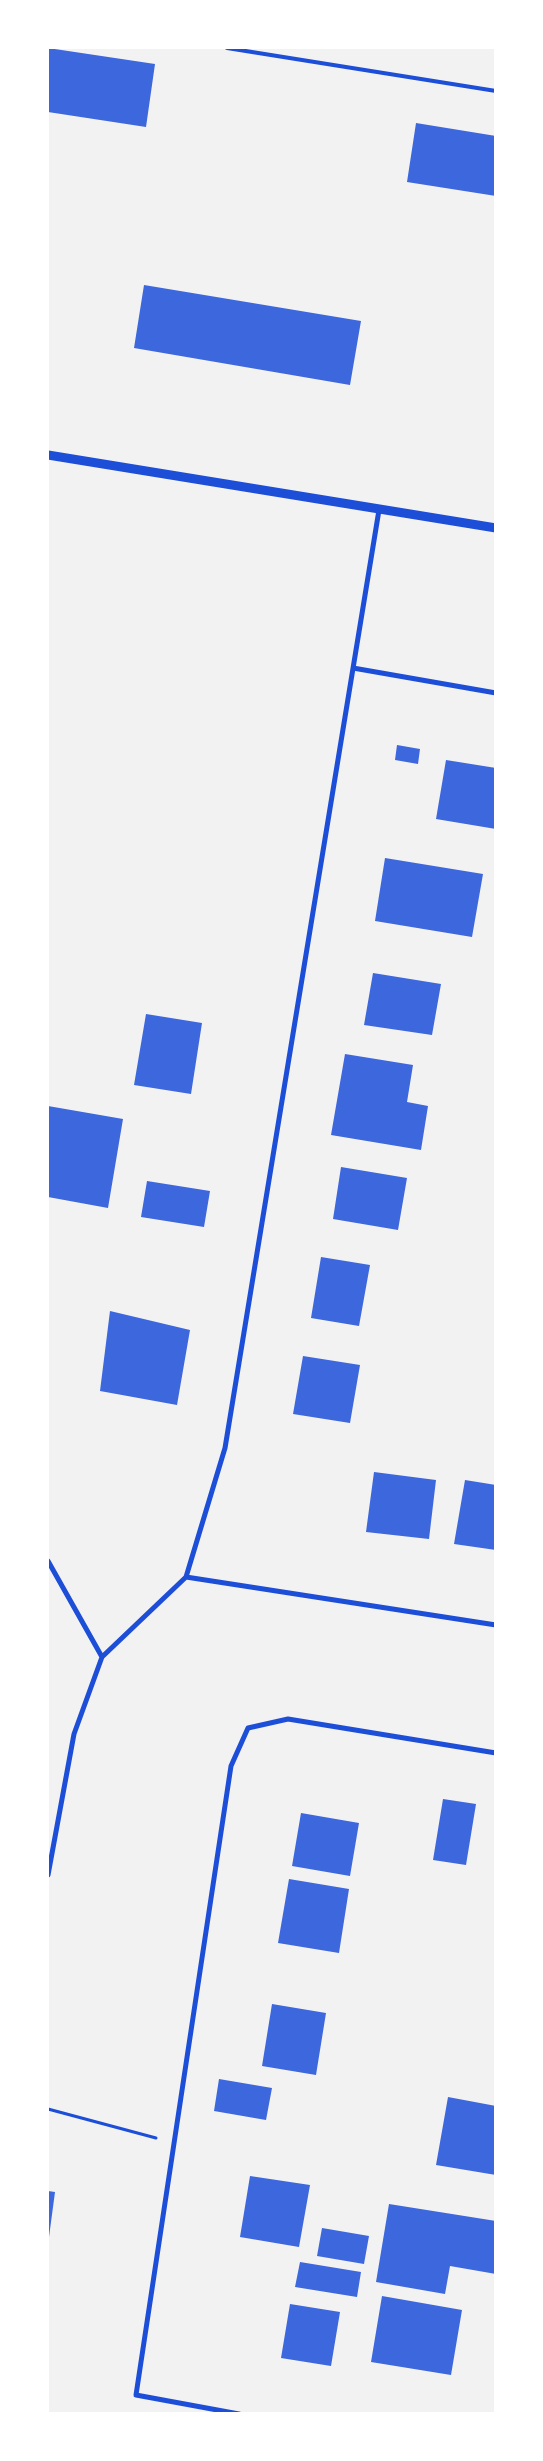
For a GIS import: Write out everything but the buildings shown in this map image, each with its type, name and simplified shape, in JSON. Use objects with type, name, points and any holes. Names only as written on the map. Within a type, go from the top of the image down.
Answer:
[{"type":"street","points":[[48,455],[496,528]]},
{"type":"street","points":[[48,1875],[74,1734],[102,1657],[186,1577],[225,1448],[379,510]]},
{"type":"street","points":[[353,668],[496,693]]},
{"type":"street","points":[[48,1561],[102,1657]]},
{"type":"street","points":[[186,1577],[496,1625]]},
{"type":"street","points":[[239,2414],[136,2395],[232,1766],[248,1728],[288,1718],[496,1753]]},
{"type":"lane","points":[[227,48],[496,91]]},
{"type":"path","points":[[48,2109],[175,2143]]}]
